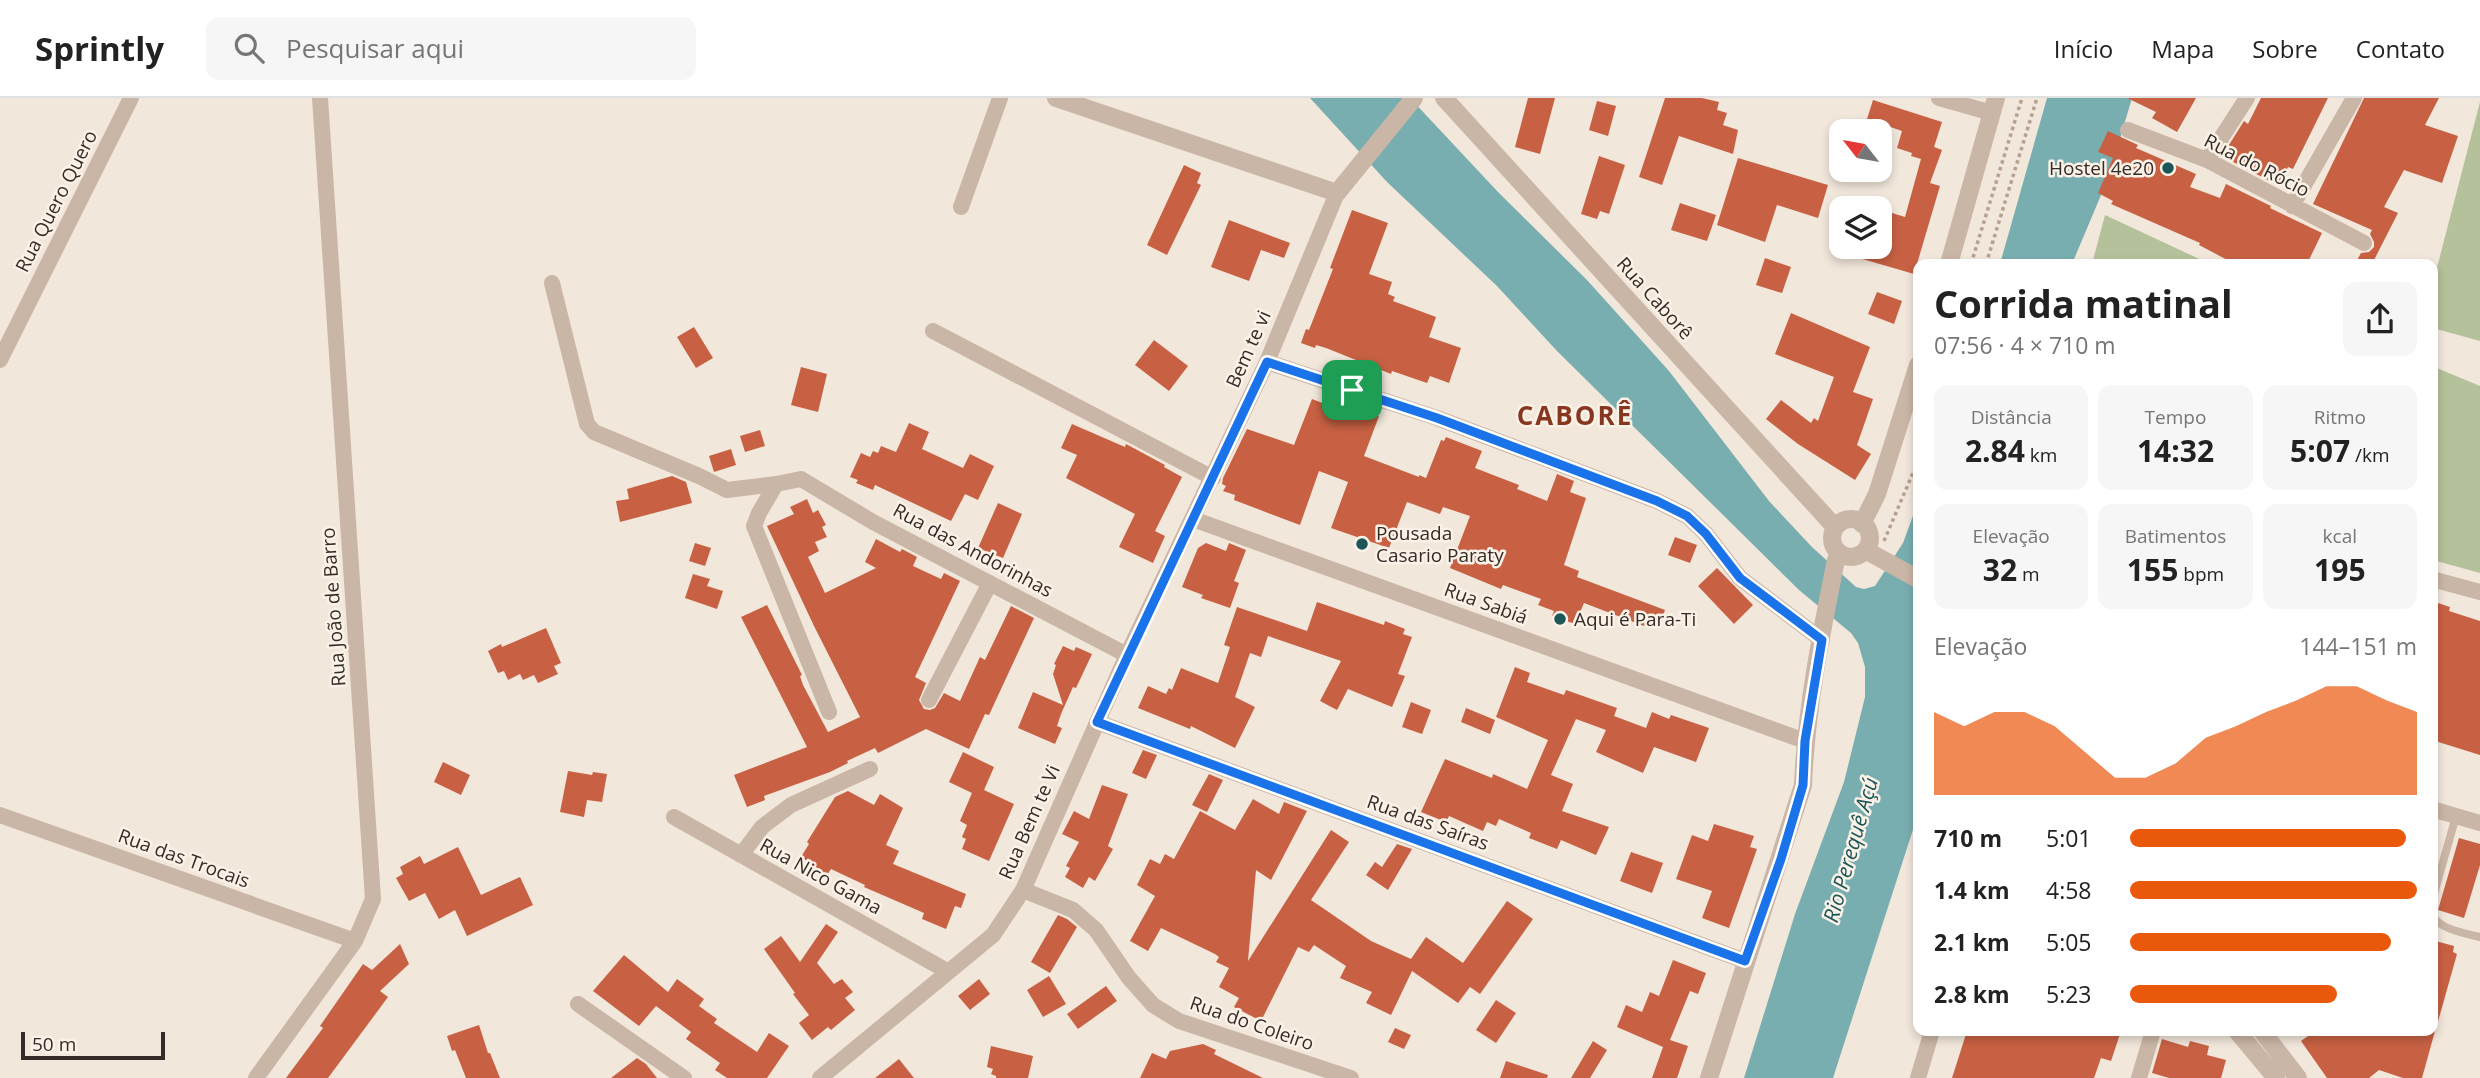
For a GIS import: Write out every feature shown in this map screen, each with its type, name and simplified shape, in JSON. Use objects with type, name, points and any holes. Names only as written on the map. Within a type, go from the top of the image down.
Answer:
[{"type":"street","name":"Rua Quero Quero","points":[[0,360],[131,98]]},
{"type":"street","name":"Rua João de Barro","points":[[256,1078],[355,941],[373,899],[320,98]]},
{"type":"street","points":[[961,207],[1000,98]]},
{"type":"street","points":[[1056,98],[1336,192],[1415,98]]},
{"type":"street","name":"Rua Caborê","points":[[1444,98],[1834,526]]},
{"type":"street","points":[[1939,98],[1994,106],[1950,259]]},
{"type":"street","points":[[2207,160],[2247,98]]},
{"type":"street","points":[[2292,206],[2354,98]]},
{"type":"street","name":"Rua do Rócio","points":[[2128,130],[2207,160],[2364,243]]},
{"type":"street","name":"Bem te vi","points":[[1193,519],[1267,362],[1336,192]]},
{"type":"street","points":[[552,283],[587,424],[594,432],[727,490],[776,484]]},
{"type":"street","points":[[933,331],[1213,478]]},
{"type":"street","points":[[1267,362],[1437,418],[1657,501],[1687,516],[1706,534],[1740,578],[1822,633]]},
{"type":"street","points":[[1863,524],[1877,494],[1913,381]]},
{"type":"street","name":"Rua das Andorinhas","points":[[776,484],[801,479],[873,522],[1127,655]]},
{"type":"street","points":[[776,484],[754,526],[830,712]]},
{"type":"street","name":"Rua Bem te Vi","points":[[820,1078],[993,935],[1023,890],[1127,655],[1193,519]]},
{"type":"street","name":"Rua Sabiá","points":[[1193,519],[1805,741]]},
{"type":"street","points":[[1709,1078],[1803,785],[1805,741],[1822,633],[1838,556],[1831,534],[1834,526],[1844,519],[1863,524],[1869,532],[1872,553]]},
{"type":"street","points":[[1838,556],[1858,557],[1872,553],[1913,576]]},
{"type":"street","points":[[2438,581],[2480,592]]},
{"type":"street","points":[[929,700],[990,583]]},
{"type":"street","name":"Rua das Saíras","points":[[1097,722],[1745,961]]},
{"type":"street","points":[[741,855],[762,827],[791,805],[870,769]]},
{"type":"street","points":[[2438,811],[2480,823]]},
{"type":"street","name":"Rua das Trocais","points":[[0,815],[355,941]]},
{"type":"street","name":"Rua Nico Gama","points":[[674,817],[947,971]]},
{"type":"street","name":"Rua do Coleiro","points":[[1023,890],[1073,910],[1096,930],[1129,978],[1153,1005],[1179,1021],[1351,1078]]},
{"type":"street","points":[[578,1004],[684,1078]]},
{"type":"street","points":[[1918,1078],[1931,1036]]},
{"type":"street","points":[[2139,1078],[2152,1036]]},
{"type":"street","points":[[2241,1036],[2276,1078]]},
{"type":"street","points":[[2266,1036],[2298,1078]]},
{"type":"lane","points":[[2438,880],[2456,816]]},
{"type":"lane","points":[[2438,923],[2480,937]]},
{"type":"path","points":[[1973,259],[2022,98]]},
{"type":"path","points":[[1988,259],[2036,98]]},
{"type":"path","points":[[1872,553],[1913,471]]},
{"type":"green space","points":[[2480,102],[2480,341],[2438,329],[2438,264]]},
{"type":"green space","points":[[2105,215],[2199,259],[2093,259]]},
{"type":"green space","points":[[2438,368],[2480,386],[2480,573],[2438,561]]},
{"type":"water","name":"Rio Perequê Açú","points":[[1310,98],[1410,98],[1498,192],[1587,280],[1669,371],[1769,501],[1812,547],[1856,587],[1864,589],[1875,586],[1903,543],[1913,516],[1913,830],[1833,1078],[1744,1078],[1795,914],[1844,782],[1865,697],[1865,667],[1858,643],[1851,633],[1799,590],[1557,351],[1497,286],[1387,182]]},
{"type":"water","points":[[2047,98],[2132,98],[2109,176],[2074,259],[2001,259]]},
{"type":"building","points":[[1528,98],[1555,98],[1540,154],[1515,147]]},
{"type":"building","points":[[1665,98],[1702,98],[1719,102],[1717,110],[1727,113],[1723,125],[1738,130],[1733,154],[1679,136],[1662,185],[1639,177]]},
{"type":"building","points":[[2127,98],[2196,98],[2177,132],[2152,118],[2156,112]]},
{"type":"building","points":[[2261,98],[2328,98],[2293,169],[2288,167],[2279,186],[2222,156],[2244,121],[2248,124]]},
{"type":"building","points":[[2364,98],[2439,98],[2425,125],[2458,136],[2442,183],[2404,170],[2384,207],[2398,213],[2375,259],[2358,259],[2361,253],[2369,252],[2374,247],[2370,234],[2372,230],[2313,204]]},
{"type":"building","points":[[1873,100],[1942,122],[1934,147],[1942,150],[1930,183],[1940,186],[1918,259],[1913,259],[1913,274],[1862,259],[1892,259],[1892,213],[1905,217],[1921,159],[1897,148],[1902,131],[1892,128],[1892,119],[1867,119]]},
{"type":"building","points":[[1597,101],[1616,106],[1608,136],[1589,130]]},
{"type":"building","points":[[2108,131],[2138,145],[2136,148],[2196,174],[2190,187],[2220,198],[2226,184],[2322,233],[2309,259],[2226,259],[2199,245],[2200,243],[2111,204],[2113,201],[2098,193],[2113,158],[2098,152]]},
{"type":"building","points":[[1599,156],[1625,165],[1609,214],[1600,211],[1597,219],[1581,214]]},
{"type":"building","points":[[1738,158],[1828,185],[1818,218],[1777,205],[1765,242],[1717,225]]},
{"type":"building","points":[[1184,165],[1201,173],[1197,183],[1201,185],[1167,255],[1147,245]]},
{"type":"building","points":[[1680,203],[1716,215],[1707,241],[1671,230]]},
{"type":"building","points":[[1352,210],[1388,223],[1369,274],[1392,282],[1388,294],[1395,297],[1393,301],[1436,317],[1429,337],[1461,348],[1449,383],[1430,376],[1427,383],[1392,371],[1391,374],[1326,348],[1316,345],[1315,348],[1301,343],[1306,329],[1309,330],[1333,269],[1330,268]]},
{"type":"building","points":[[1229,220],[1290,243],[1284,258],[1261,250],[1249,281],[1211,267]]},
{"type":"building","points":[[1765,258],[1791,267],[1782,293],[1756,285]]},
{"type":"building","points":[[1877,292],[1902,301],[1894,324],[1868,314]]},
{"type":"building","points":[[1791,313],[1870,347],[1853,392],[1873,399],[1857,445],[1871,454],[1855,480],[1798,444],[1766,419],[1781,400],[1811,423],[1814,418],[1818,421],[1834,377],[1775,354]]},
{"type":"building","points":[[694,327],[713,358],[696,368],[677,337]]},
{"type":"building","points":[[1154,340],[1188,366],[1169,391],[1135,365]]},
{"type":"building","points":[[801,367],[827,374],[818,412],[791,405]]},
{"type":"building","points":[[1312,399],[1351,414],[1356,413],[1358,408],[1379,416],[1364,456],[1419,477],[1426,478],[1441,440],[1444,441],[1446,437],[1482,451],[1475,468],[1519,485],[1517,489],[1547,501],[1557,474],[1574,481],[1570,492],[1586,498],[1564,565],[1579,571],[1577,577],[1665,610],[1659,627],[1646,622],[1644,626],[1584,603],[1575,624],[1552,616],[1554,611],[1538,605],[1541,599],[1503,585],[1501,589],[1450,568],[1470,516],[1443,507],[1440,514],[1407,502],[1389,548],[1331,528],[1348,482],[1319,471],[1300,525],[1234,500],[1235,495],[1223,491],[1226,486],[1222,484],[1223,478],[1247,429],[1294,445]]},
{"type":"building","points":[[909,423],[929,432],[922,449],[963,468],[970,454],[994,466],[978,500],[965,494],[951,521],[875,485],[873,490],[856,483],[858,480],[850,477],[861,453],[870,457],[873,451],[878,453],[881,446],[896,452]]},
{"type":"building","points":[[1072,424],[1125,447],[1126,444],[1182,477],[1155,531],[1165,536],[1153,563],[1119,547],[1135,514],[1066,478],[1077,455],[1061,448]]},
{"type":"building","points":[[760,430],[765,446],[745,452],[740,436]]},
{"type":"building","points":[[731,449],[736,465],[714,472],[709,456]]},
{"type":"building","points":[[672,476],[686,482],[692,503],[620,522],[616,501],[629,499],[627,489]]},
{"type":"building","points":[[807,499],[813,513],[818,510],[826,525],[822,527],[827,537],[815,542],[819,551],[808,557],[825,593],[876,568],[865,562],[876,539],[900,552],[902,549],[917,557],[913,566],[941,579],[944,573],[960,581],[915,677],[926,683],[919,700],[924,709],[935,708],[944,693],[960,701],[980,657],[985,660],[1011,606],[1034,618],[989,715],[985,714],[969,749],[926,729],[878,753],[875,748],[830,772],[764,796],[765,800],[747,807],[734,775],[807,747],[741,617],[767,605],[802,675],[803,685],[828,732],[860,717],[767,526],[794,514],[790,507]]},
{"type":"building","points":[[998,503],[1022,514],[1003,558],[978,548]]},
{"type":"building","points":[[1675,537],[1697,545],[1690,563],[1668,555]]},
{"type":"building","points":[[695,543],[711,548],[705,566],[689,561]]},
{"type":"building","points":[[1206,543],[1226,551],[1229,543],[1246,550],[1234,581],[1239,583],[1230,608],[1201,598],[1203,595],[1182,587],[1198,548]]},
{"type":"building","points":[[1717,568],[1753,605],[1734,624],[1698,586]]},
{"type":"building","points":[[693,574],[710,579],[707,586],[723,591],[717,609],[685,598]]},
{"type":"building","points":[[1317,602],[1384,625],[1385,621],[1405,629],[1403,634],[1412,637],[1398,674],[1405,676],[1392,707],[1348,689],[1337,710],[1320,701],[1341,661],[1268,636],[1261,657],[1250,653],[1235,697],[1255,707],[1235,748],[1191,726],[1190,729],[1138,708],[1148,686],[1166,694],[1169,688],[1172,690],[1181,668],[1218,683],[1230,647],[1224,645],[1237,607],[1307,631]]},
{"type":"building","points":[[2438,603],[2450,607],[2449,611],[2480,621],[2480,755],[2438,742]]},
{"type":"building","points":[[546,628],[561,663],[554,666],[558,674],[538,683],[534,675],[523,680],[520,674],[508,680],[504,671],[498,673],[488,651]]},
{"type":"building","points":[[1063,646],[1074,651],[1076,647],[1092,654],[1061,714],[1057,726],[1062,728],[1055,744],[1018,728],[1033,692],[1063,705],[1053,674],[1054,664]]},
{"type":"building","points":[[1515,667],[1530,673],[1527,682],[1564,695],[1566,690],[1617,708],[1614,716],[1646,728],[1652,712],[1669,719],[1671,715],[1709,728],[1696,762],[1654,747],[1643,773],[1596,752],[1606,730],[1576,719],[1551,775],[1573,784],[1562,811],[1609,827],[1596,855],[1561,840],[1557,849],[1529,838],[1531,833],[1499,819],[1496,826],[1487,822],[1483,831],[1449,816],[1446,822],[1421,812],[1445,759],[1492,778],[1493,774],[1527,789],[1548,740],[1496,717]]},
{"type":"building","points":[[1411,702],[1431,710],[1422,734],[1402,727]]},
{"type":"building","points":[[1466,708],[1495,720],[1490,734],[1461,722]]},
{"type":"building","points":[[1143,750],[1157,755],[1146,779],[1132,773]]},
{"type":"building","points":[[963,752],[994,767],[984,790],[1014,804],[989,861],[962,849],[966,839],[962,837],[967,825],[960,821],[972,793],[949,782]]},
{"type":"building","points":[[443,762],[470,775],[461,795],[434,782]]},
{"type":"building","points":[[568,771],[592,775],[593,772],[607,774],[602,802],[587,800],[584,817],[560,812]]},
{"type":"building","points":[[1209,774],[1223,780],[1207,812],[1192,805]]},
{"type":"building","points":[[1102,785],[1128,794],[1108,846],[1113,849],[1095,881],[1089,877],[1083,888],[1065,877],[1070,868],[1066,866],[1079,842],[1062,834],[1074,811],[1089,819]]},
{"type":"building","points":[[848,791],[874,805],[880,794],[903,808],[886,845],[899,851],[893,864],[966,894],[961,908],[955,906],[946,929],[922,919],[924,913],[864,887],[865,885],[831,869],[827,875],[801,857],[809,844],[807,842],[835,797]]},
{"type":"building","points":[[1253,799],[1279,814],[1284,802],[1307,811],[1271,880],[1256,870],[1248,961],[1331,830],[1349,842],[1311,900],[1371,941],[1411,959],[1426,937],[1463,963],[1507,901],[1533,919],[1480,994],[1470,987],[1458,1003],[1412,971],[1391,1015],[1366,1003],[1372,992],[1340,978],[1346,966],[1314,945],[1309,952],[1298,947],[1261,1021],[1234,1007],[1239,998],[1219,987],[1229,968],[1216,962],[1219,957],[1215,954],[1161,928],[1148,951],[1130,941],[1155,896],[1137,885],[1150,859],[1160,864],[1165,854],[1174,859],[1200,811],[1235,830]]},
{"type":"building","points":[[1714,824],[1754,836],[1750,847],[1757,849],[1729,928],[1702,918],[1712,891],[1676,879],[1692,835],[1708,841]]},
{"type":"building","points":[[2459,838],[2480,844],[2480,865],[2464,918],[2438,910]]},
{"type":"building","points":[[1397,844],[1412,849],[1388,890],[1366,875],[1375,862],[1382,867]]},
{"type":"building","points":[[458,847],[481,895],[520,877],[533,905],[467,936],[455,910],[439,919],[425,893],[409,901],[396,878],[403,874],[400,867],[420,856],[424,864]]},
{"type":"building","points":[[1631,852],[1663,863],[1652,893],[1620,881]]},
{"type":"building","points":[[1058,915],[1077,927],[1050,973],[1031,962]]},
{"type":"building","points":[[826,924],[838,932],[817,963],[834,984],[842,979],[853,992],[845,998],[855,1010],[831,1030],[828,1027],[812,1040],[799,1023],[809,1015],[764,949],[781,936],[800,962]]},
{"type":"building","points":[[2438,942],[2454,946],[2453,952],[2457,954],[2438,1021]]},
{"type":"building","points":[[400,944],[409,964],[380,991],[388,997],[328,1078],[286,1078],[323,1028],[320,1026],[363,964],[372,970]]},
{"type":"building","points":[[624,955],[668,992],[677,979],[704,999],[699,1006],[717,1019],[714,1023],[757,1052],[769,1033],[789,1046],[767,1078],[727,1078],[715,1070],[720,1063],[686,1039],[691,1032],[656,1006],[639,1026],[593,991]]},
{"type":"building","points":[[1673,960],[1706,973],[1698,994],[1690,991],[1670,1040],[1688,1046],[1677,1078],[1652,1078],[1663,1047],[1617,1027],[1626,1005],[1642,1012],[1650,992],[1659,996]]},
{"type":"building","points":[[1049,976],[1066,1004],[1043,1017],[1027,990]]},
{"type":"building","points":[[979,979],[990,994],[970,1010],[958,996]]},
{"type":"building","points":[[1106,986],[1117,1001],[1078,1029],[1067,1014]]},
{"type":"building","points":[[1496,1000],[1516,1013],[1496,1043],[1476,1030]]},
{"type":"building","points":[[479,1025],[500,1078],[466,1078],[455,1050],[452,1051],[447,1036]]},
{"type":"building","points":[[1395,1028],[1411,1035],[1404,1049],[1388,1042]]},
{"type":"building","points":[[1965,1036],[2119,1036],[2111,1061],[2101,1058],[2094,1078],[1952,1078]]},
{"type":"building","points":[[2308,1036],[2434,1036],[2422,1078],[2403,1078],[2379,1070],[2369,1078],[2327,1078],[2301,1041]]},
{"type":"building","points":[[2162,1039],[2188,1047],[2190,1041],[2209,1046],[2207,1055],[2226,1060],[2221,1078],[2169,1078],[2152,1073]]},
{"type":"building","points":[[1593,1041],[1607,1050],[1590,1078],[1571,1078]]},
{"type":"building","points":[[1203,1044],[1216,1050],[1214,1054],[1263,1078],[1140,1078],[1152,1053],[1166,1059],[1170,1051]]},
{"type":"building","points":[[991,1046],[1033,1056],[1028,1078],[996,1078],[991,1074],[993,1069],[987,1067]]},
{"type":"building","points":[[637,1058],[646,1064],[657,1078],[611,1078]]},
{"type":"building","points":[[899,1059],[914,1078],[875,1078]]},
{"type":"building","points":[[1506,1061],[1548,1075],[1547,1078],[1500,1078]]},
{"type":"place","name":"Hostel 4e20","points":[[2168,168]]},
{"type":"place","name":"Pousada Casario Paraty","points":[[1362,544]]},
{"type":"place","name":"Aqui é Para-Ti","points":[[1560,619]]},
{"type":"district","name":"CABORÊ","points":[[1575,416]]},
{"type":"route","points":[[1267,362],[1352,390],[1437,418],[1657,501],[1687,516],[1706,534],[1740,578],[1822,640],[1805,741],[1803,785],[1781,859],[1745,961],[1097,722],[1267,362]]}]
